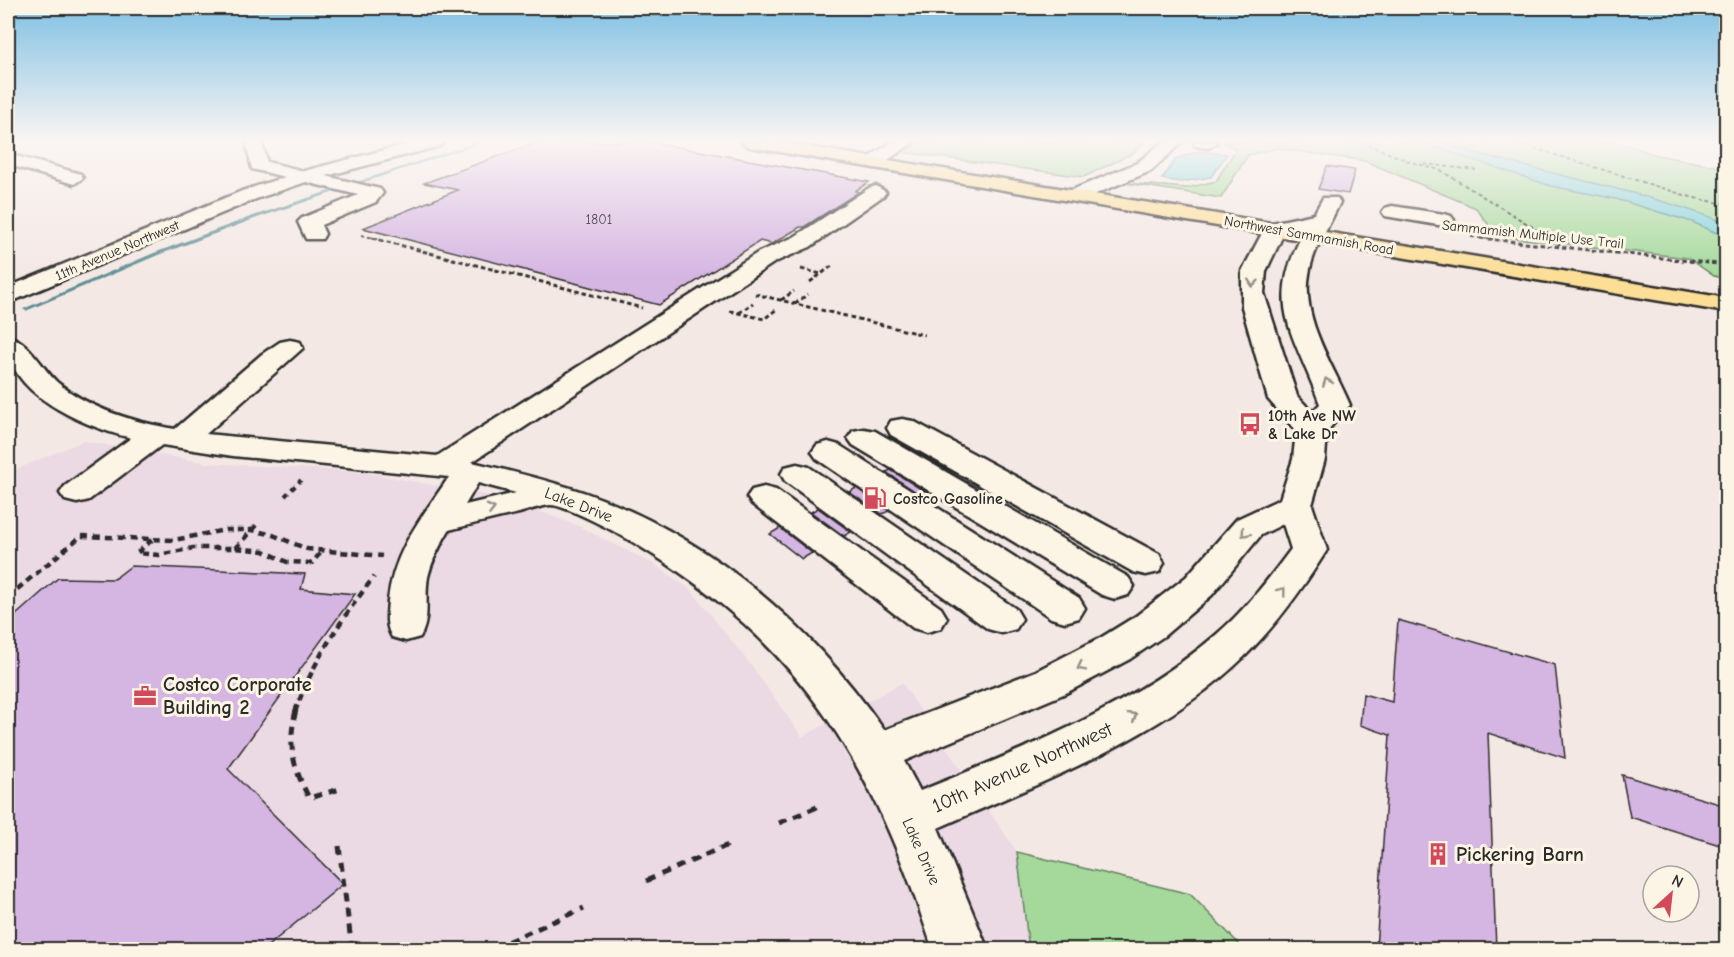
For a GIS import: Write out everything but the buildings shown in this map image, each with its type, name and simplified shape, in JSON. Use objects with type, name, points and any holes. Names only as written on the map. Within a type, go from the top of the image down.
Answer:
[{"type":"main road","name":"Northwest Sammamish Road","points":[[976,187],[1074,196],[1275,229],[1322,219],[1726,305]]},
{"type":"street","name":"11th Avenue Northwest","points":[[8,279],[239,187]]},
{"type":"street","name":"11th Avenue Northwest","points":[[8,296],[213,209],[277,187]]},
{"type":"street","points":[[314,234],[309,222],[373,195],[371,192],[348,187]]},
{"type":"street","points":[[406,627],[409,579],[418,551],[434,524],[455,469],[767,257],[802,242],[863,187]]},
{"type":"street","points":[[1074,196],[1096,187]]},
{"type":"street","points":[[1392,212],[1444,220]]},
{"type":"street","points":[[875,753],[1051,682],[1116,648],[1150,626],[1199,586],[1249,527],[1295,505],[1308,466],[1312,429],[1335,405],[1300,319],[1296,302],[1298,273],[1322,219]]},
{"type":"street","points":[[1275,229],[1254,271],[1252,293],[1256,314],[1283,399],[1312,429]]},
{"type":"street","name":"Lake Drive","points":[[8,344],[50,391],[102,420],[168,438],[299,454],[455,469],[553,494],[606,513],[685,554],[721,579],[762,614],[807,661],[875,753],[931,868],[961,950]]},
{"type":"street","points":[[77,493],[168,438],[290,348]]},
{"type":"street","points":[[823,462],[1099,590]]},
{"type":"street","points":[[823,462],[1099,590]]},
{"type":"street","points":[[823,462],[1099,590]]},
{"type":"street","points":[[823,462],[911,618]]},
{"type":"street","points":[[823,462],[987,618]]},
{"type":"street","points":[[434,524],[553,494]]},
{"type":"street","name":"10th Avenue Northwest","points":[[908,818],[1066,751],[1124,721],[1196,674],[1249,628],[1296,572],[1309,550],[1295,505]]},
{"type":"path","points":[[1470,187],[1564,247]]},
{"type":"path","points":[[1658,187],[1694,198],[1726,204]]},
{"type":"path","points":[[362,234],[650,310]]},
{"type":"path","name":"Sammamish Multiple Use Trail","points":[[1462,236],[1726,265]]},
{"type":"path","points":[[810,282],[832,266]]},
{"type":"path","points":[[781,300],[795,291]]},
{"type":"path","points":[[747,292],[924,335]]},
{"type":"path","points":[[795,304],[808,294]]},
{"type":"path","points":[[739,313],[753,303]]},
{"type":"path","points":[[721,309],[764,320],[777,309]]},
{"type":"path","points":[[285,496],[307,473]]},
{"type":"path","points":[[235,548],[259,523]]},
{"type":"path","points":[[8,597],[81,536],[174,540],[225,530],[252,530],[273,535],[308,549],[390,557]]},
{"type":"path","points":[[152,540],[137,553],[159,555],[193,548],[235,548],[264,551],[287,561],[312,563],[323,551]]},
{"type":"path","points":[[340,789],[309,798],[305,793],[293,770],[291,726],[298,703],[322,649],[377,574]]},
{"type":"path","points":[[779,823],[822,805]]},
{"type":"path","points":[[646,881],[728,845]]},
{"type":"path","points":[[339,846],[352,950]]},
{"type":"path","points":[[493,948],[584,908]]},
{"type":"shaded area","points":[[83,441],[206,463],[363,472],[502,498],[576,525],[655,565],[691,590],[753,668],[802,737],[902,683],[1017,852],[1190,894],[1244,949],[8,949],[8,473]]},
{"type":"green space","points":[[1148,187],[1228,187],[1221,198]]},
{"type":"green space","points":[[1426,187],[1726,187],[1726,279],[1714,276],[1688,258],[1497,236],[1476,208]]},
{"type":"green space","points":[[1017,852],[1190,894],[1244,949],[1029,949]]},
{"type":"water","points":[[1554,187],[1607,187],[1691,210],[1726,223],[1726,237],[1692,222],[1616,199]]},
{"type":"waterway","points":[[26,309],[156,254],[255,217],[347,187]]},
{"type":"place","name":"10th Ave NW & Lake Dr","points":[[1250,424]]},
{"type":"place","name":"Costco Gasoline","points":[[875,498]]},
{"type":"place","name":"Costco Corporate Building 2","points":[[145,696]]},
{"type":"place","name":"Pickering Barn","points":[[1438,854]]}]
